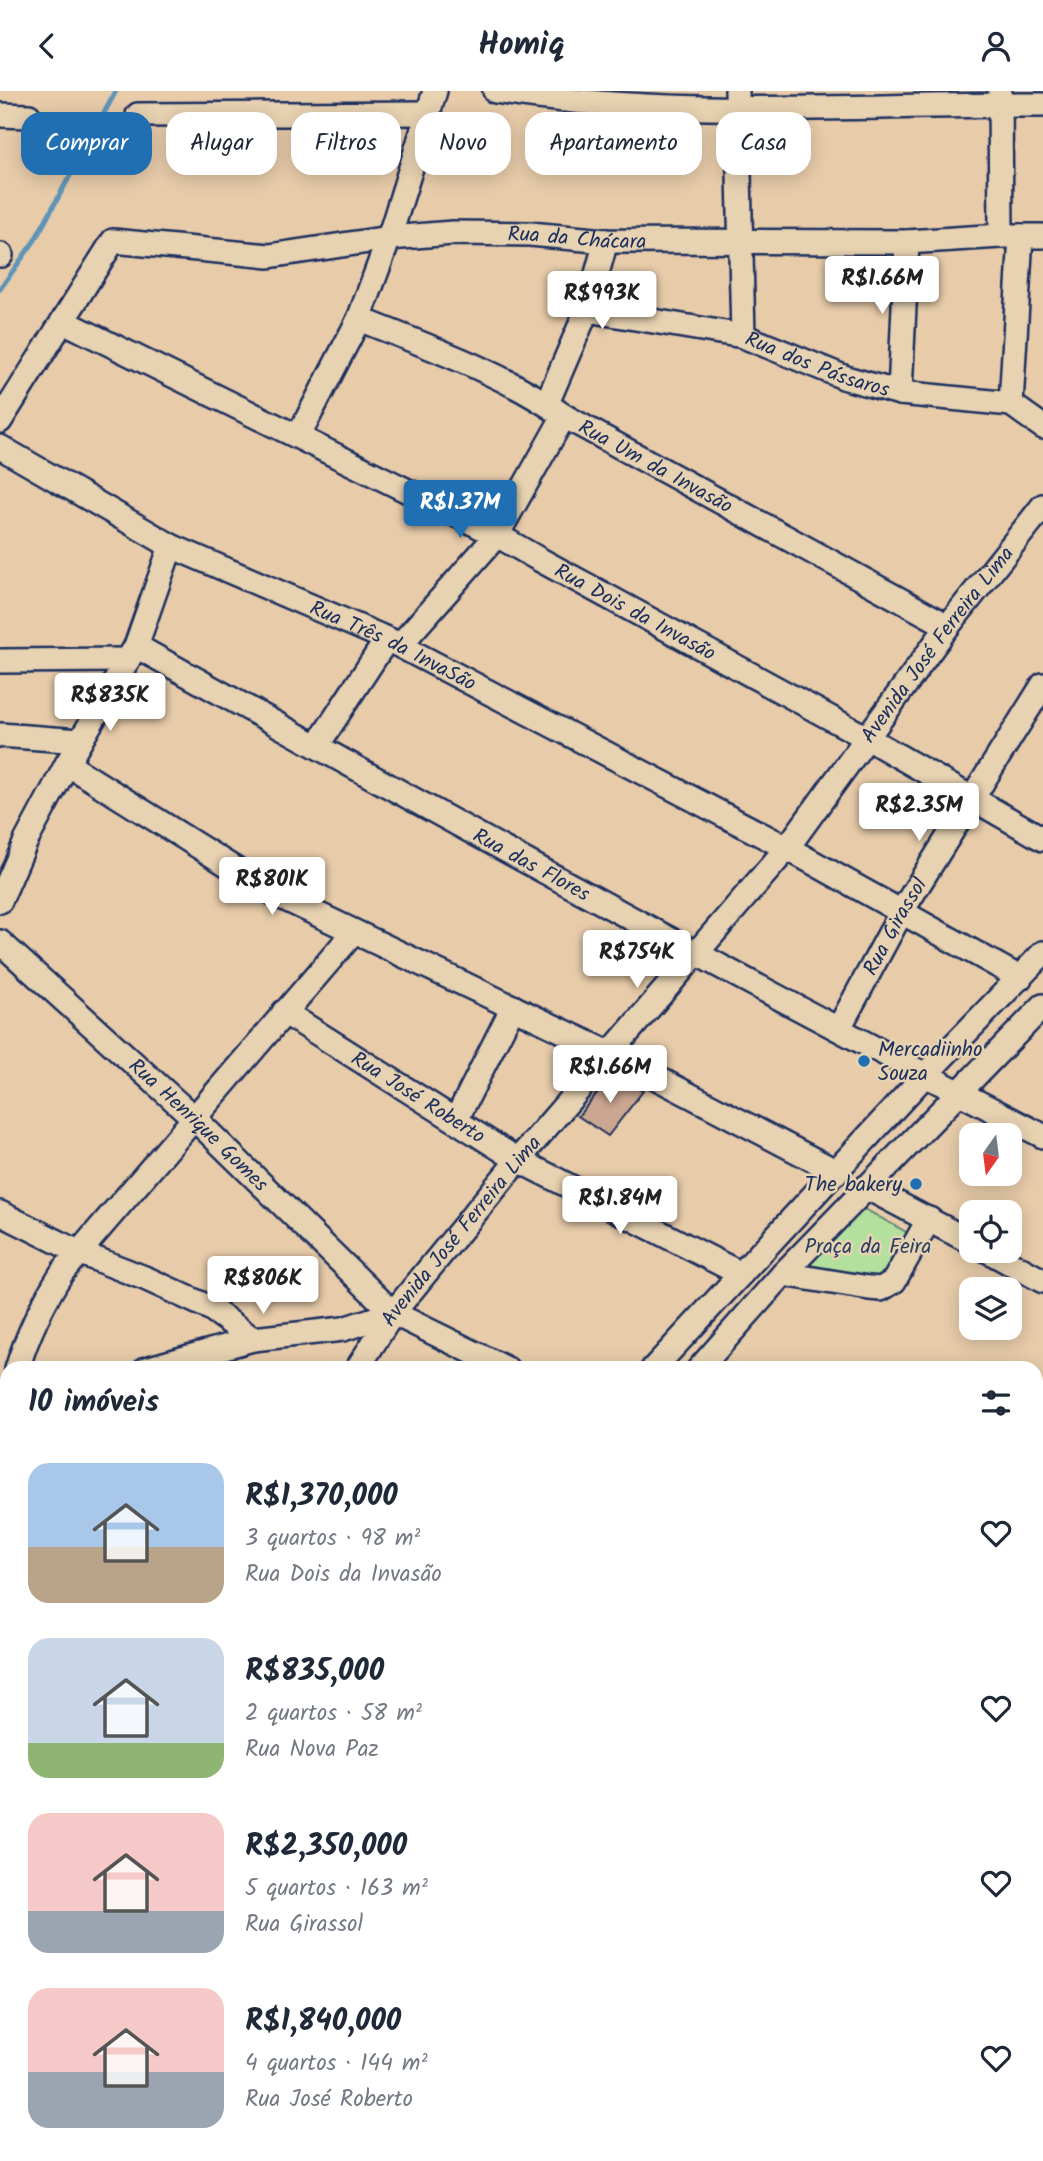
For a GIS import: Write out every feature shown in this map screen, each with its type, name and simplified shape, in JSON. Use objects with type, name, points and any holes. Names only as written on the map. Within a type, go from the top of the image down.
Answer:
[{"type":"street","points":[[495,91],[648,107],[737,100],[1000,98],[1043,105]]},
{"type":"street","points":[[1000,98],[1021,236],[1011,404],[1043,427]]},
{"type":"street","points":[[737,100],[743,336]]},
{"type":"street","points":[[152,114],[431,102],[389,238],[359,319],[299,435]]},
{"type":"street","points":[[0,115],[21,115]]},
{"type":"street","name":"Rua da Chácara","points":[[63,321],[113,241],[269,256],[389,238],[453,233],[530,234],[606,241],[907,242],[1021,236]]},
{"type":"street","points":[[317,746],[393,642],[498,534],[556,410],[606,241]]},
{"type":"street","points":[[900,393],[907,242]]},
{"type":"street","name":"Rua dos Pássaros","points":[[587,310],[743,336],[846,378],[900,393],[1011,404]]},
{"type":"street","name":"Rua Um da Invasão","points":[[359,319],[447,355],[556,410],[948,626]]},
{"type":"street","points":[[0,421],[63,321]]},
{"type":"street","name":"Rua Dois da Invasão","points":[[63,321],[498,534],[535,557],[867,738],[1043,839]]},
{"type":"street","name":"Rua Três da InvaSão","points":[[0,447],[171,546],[393,642],[787,848],[1020,978]]},
{"type":"street","name":"Avenida José Ferreira Lima","points":[[362,1361],[393,1313],[518,1160],[787,848],[948,626],[1043,506]]},
{"type":"street","points":[[0,901],[26,841],[66,764],[132,653],[171,546]]},
{"type":"street","name":"Rua das Flores","points":[[0,661],[132,653],[317,746],[925,1075],[1043,1136]]},
{"type":"street","name":"Rua Girassol","points":[[839,1028],[902,911],[1043,685]]},
{"type":"street","points":[[0,735],[79,741]]},
{"type":"street","points":[[66,764],[273,894],[611,1054],[837,1172]]},
{"type":"street","points":[[19,1361],[26,1339],[46,1298],[78,1252],[354,932]]},
{"type":"street","name":"Rua Henrique Gomes","points":[[0,942],[194,1118],[393,1313],[491,1361]]},
{"type":"street","points":[[660,1361],[925,1075],[1043,953]]},
{"type":"street","points":[[706,1361],[783,1274],[1043,1006]]},
{"type":"street","points":[[456,1120],[513,1007]]},
{"type":"street","name":"Rua José Roberto","points":[[284,1012],[518,1160],[741,1274]]},
{"type":"street","points":[[866,1187],[959,1235]]},
{"type":"street","points":[[0,1213],[78,1252],[147,1279],[209,1308],[253,1339]]},
{"type":"street","points":[[783,1274],[869,1288],[888,1286],[894,1282],[929,1219]]},
{"type":"street","points":[[1010,1263],[1043,1281]]},
{"type":"street","points":[[175,1361],[253,1339],[343,1329],[393,1313]]},
{"type":"green space","name":"Praça da Feira","points":[[861,1207],[910,1234],[882,1278],[805,1269]]},
{"type":"building","points":[[612,1075],[643,1091],[608,1136],[578,1116]]},
{"type":"waterway","points":[[0,289],[35,240],[116,91]]},
{"type":"place","name":"Mercadiinho Souza","points":[[864,1061]]},
{"type":"place","name":"The bakery","points":[[916,1184]]}]
